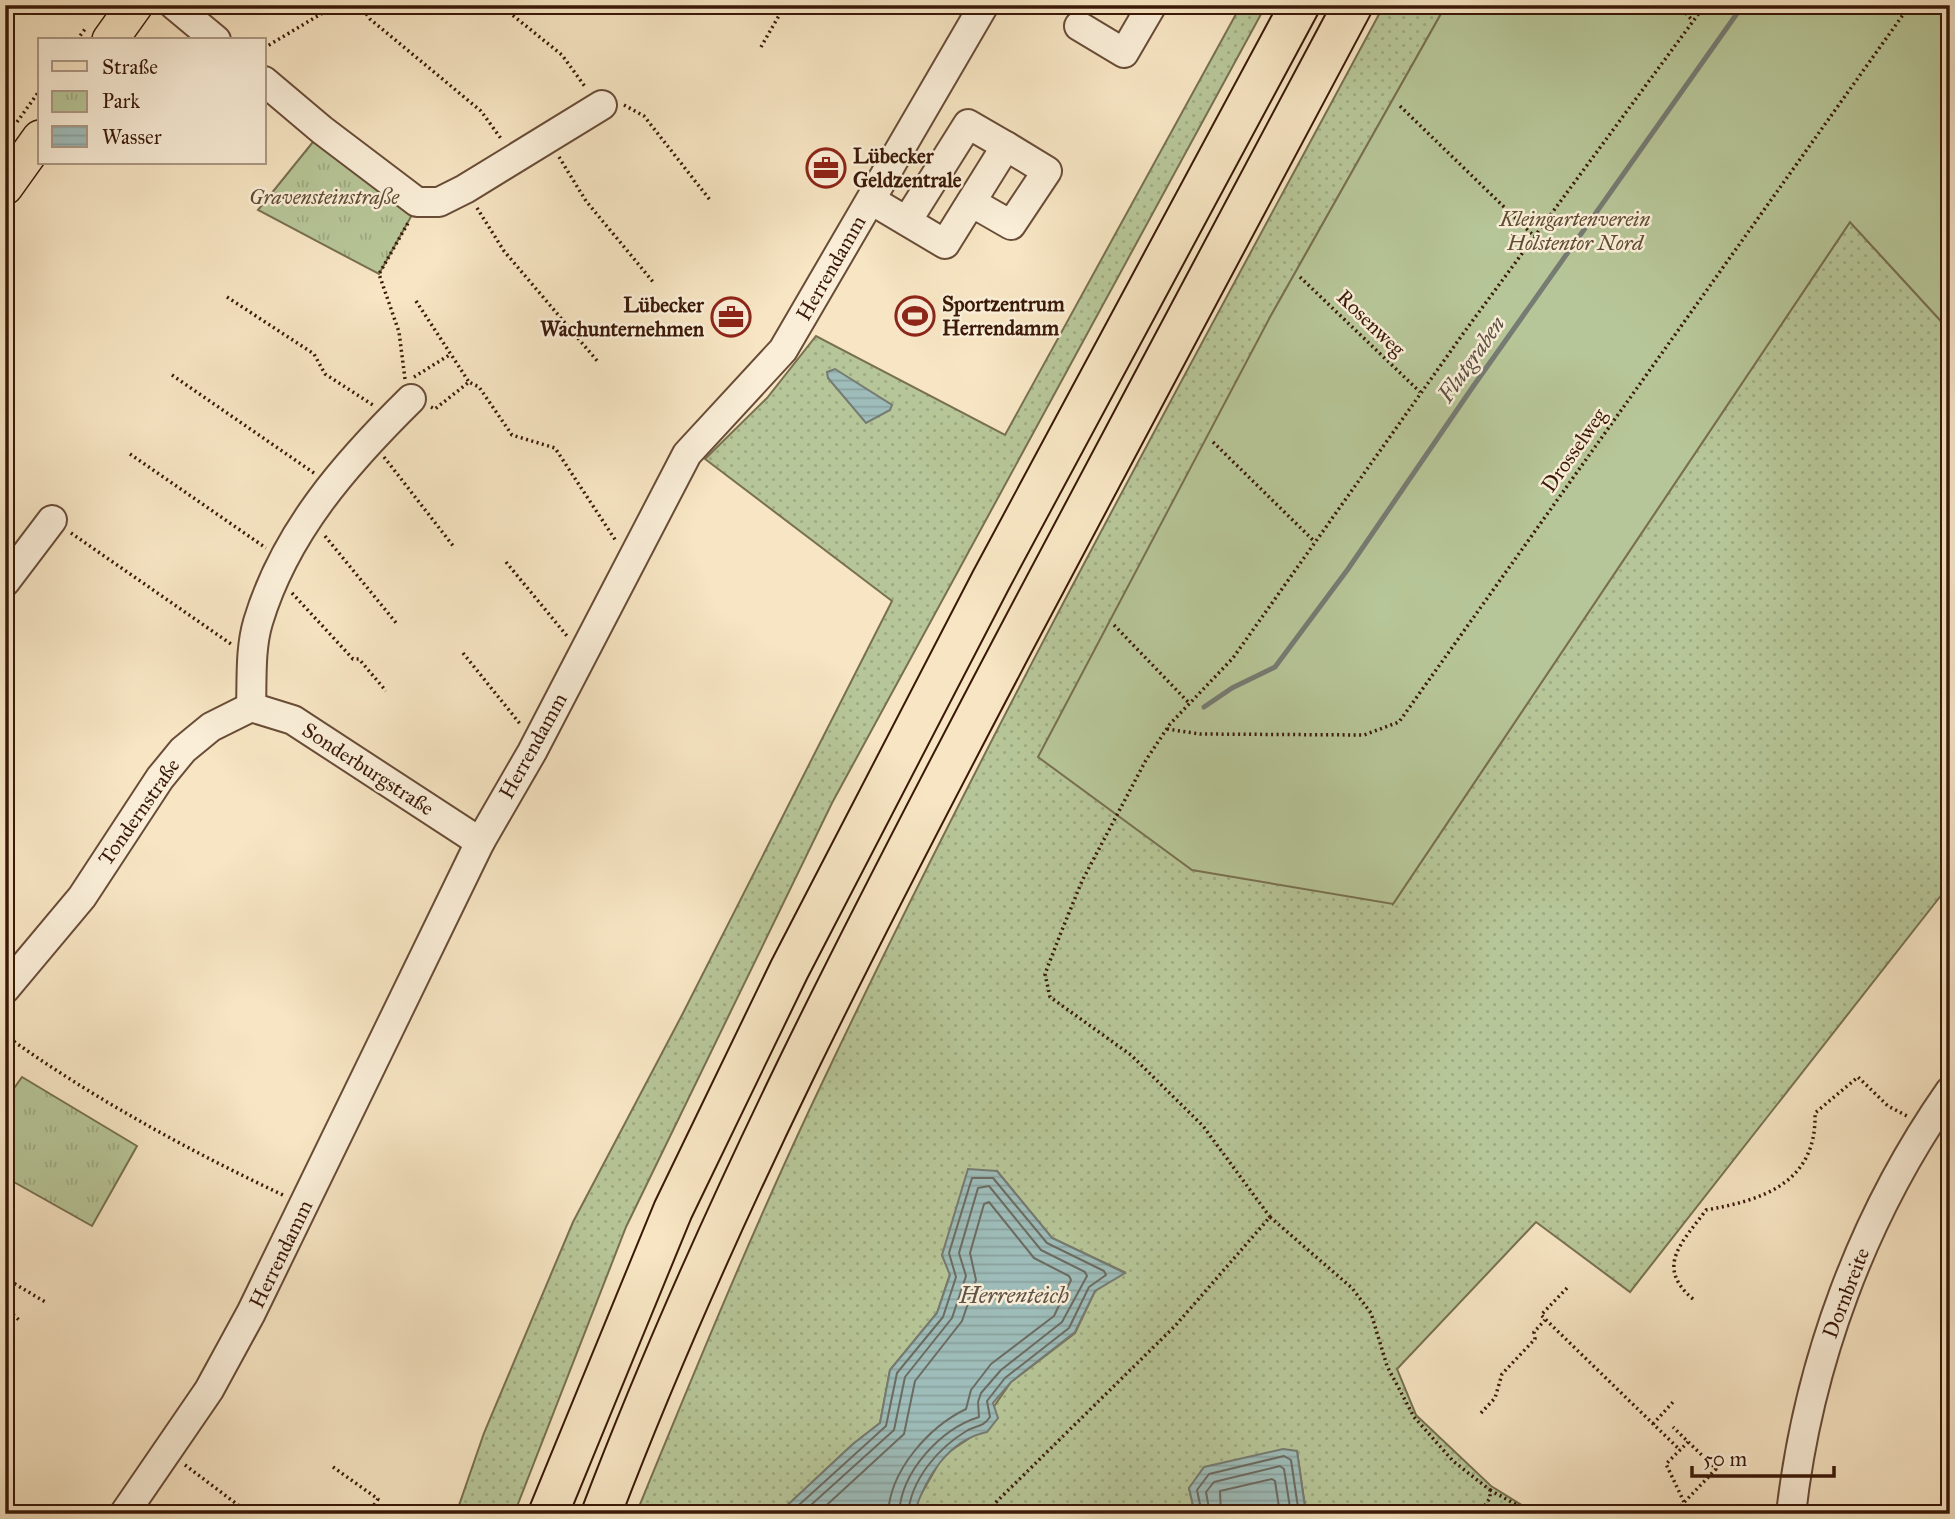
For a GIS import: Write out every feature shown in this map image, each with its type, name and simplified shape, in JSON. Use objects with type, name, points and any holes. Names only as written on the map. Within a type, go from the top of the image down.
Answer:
[{"type":"highway","points":[[548,1514],[673,1210],[789,970],[991,580],[1300,5]]},
{"type":"highway","points":[[601,1514],[672,1338],[741,1185],[883,891],[1353,5]]},
{"type":"highway","points":[[625,1514],[741,1185]]},
{"type":"main road","points":[[111,38],[135,5]]},
{"type":"main road","points":[[5,187],[26,133]]},
{"type":"street","points":[[174,5],[214,38]]},
{"type":"street","name":"Herrendamm","points":[[124,1514],[209,1390],[305,1205],[480,842],[536,743],[687,454],[783,350],[984,5]]},
{"type":"street","points":[[1079,26],[1124,52],[1152,5]]},
{"type":"street","points":[[266,83],[322,130],[417,202],[439,202],[465,189],[601,105]]},
{"type":"street","points":[[906,221],[968,124],[1047,171],[1011,225],[971,202]]},
{"type":"street","points":[[871,200],[945,244],[1006,146]]},
{"type":"street","points":[[251,707],[252,659],[258,623],[280,569],[309,515],[331,485],[401,408]]},
{"type":"street","points":[[5,582],[52,520]]},
{"type":"street","name":"Sonderburgstraße","points":[[251,707],[293,720],[480,842]]},
{"type":"street","name":"Tondernstraße","points":[[5,989],[82,897],[160,778],[183,750],[211,727],[251,707]]},
{"type":"street","name":"Dornbreite","points":[[1791,1514],[1798,1457],[1817,1369],[1854,1266],[1927,1126],[1950,1091]]},
{"type":"path","points":[[266,47],[336,5]]},
{"type":"path","points":[[360,5],[370,19],[481,110],[514,158]]},
{"type":"path","points":[[500,5],[562,55],[601,105],[622,104],[644,116],[710,200]]},
{"type":"path","points":[[707,11],[711,5]]},
{"type":"path","points":[[761,47],[785,5]]},
{"type":"path","points":[[1678,5],[1693,21]]},
{"type":"path","points":[[1533,1514],[1490,1490],[1453,1461],[1414,1417],[1387,1366],[1371,1313],[1352,1288],[1270,1216],[1203,1126],[1131,1055],[1051,997],[1045,974],[1082,881],[1104,836],[1167,729],[1233,658],[1421,392],[1705,5]]},
{"type":"path","name":"Drosselweg","points":[[1167,729],[1200,734],[1364,735],[1399,722],[1910,5]]},
{"type":"path","points":[[26,133],[38,96]]},
{"type":"path","points":[[1400,106],[1535,237]]},
{"type":"path","points":[[547,138],[586,201],[654,283]]},
{"type":"path","points":[[465,189],[504,251],[599,363]]},
{"type":"path","points":[[417,202],[379,274],[399,332],[406,383],[451,354]]},
{"type":"path","name":"Rosenweg","points":[[1300,276],[1421,392]]},
{"type":"path","points":[[227,297],[314,354],[325,374],[401,408],[435,409],[470,382]]},
{"type":"path","points":[[416,301],[470,382],[479,387],[512,435],[555,448],[630,561]]},
{"type":"path","points":[[172,375],[331,485]]},
{"type":"path","points":[[370,439],[454,547]]},
{"type":"path","points":[[1213,442],[1315,542]]},
{"type":"path","points":[[130,454],[280,569],[353,659],[359,659],[386,691]]},
{"type":"path","points":[[309,515],[397,624]]},
{"type":"path","points":[[52,520],[252,659]]},
{"type":"path","points":[[506,562],[582,654]]},
{"type":"path","points":[[1114,625],[1190,704]]},
{"type":"path","points":[[463,653],[536,743]]},
{"type":"path","points":[[5,1034],[122,1110],[216,1163],[305,1205]]},
{"type":"path","points":[[1693,1300],[1680,1288],[1672,1264],[1678,1248],[1706,1210],[1752,1202],[1789,1180],[1805,1158],[1815,1132],[1815,1113],[1858,1077],[1888,1106],[1927,1126]]},
{"type":"path","points":[[984,1514],[1175,1326],[1270,1216]]},
{"type":"path","points":[[5,1278],[47,1303]]},
{"type":"path","points":[[1567,1287],[1541,1315],[1680,1450]]},
{"type":"path","points":[[5,1307],[19,1320]]},
{"type":"path","points":[[1481,1413],[1495,1398],[1502,1374],[1535,1339],[1534,1332],[1546,1320]]},
{"type":"path","points":[[5,1324],[10,1333],[5,1342]]},
{"type":"path","points":[[1653,1424],[1674,1401]]},
{"type":"path","points":[[1673,1427],[1716,1469],[1673,1514]]},
{"type":"path","points":[[1684,1502],[1667,1464],[1688,1442]]},
{"type":"path","points":[[168,1451],[250,1514]]},
{"type":"path","points":[[333,1467],[378,1499],[368,1514]]},
{"type":"path","points":[[1479,1514],[1490,1498],[1490,1490]]},
{"type":"green space","points":[[1241,5],[1266,5],[832,803],[626,1227],[514,1514],[456,1514],[484,1433],[573,1222],[682,1015],[892,601],[705,459],[767,398],[816,336],[1005,435]]},
{"type":"green space","points":[[1384,5],[1446,5],[1269,319],[1393,904],[1850,222],[1950,331],[1950,884],[1630,1292],[1536,1222],[1397,1369],[1416,1415],[1491,1486],[1536,1514],[1306,1514],[1297,1451],[1189,1488],[1195,1514],[914,1514],[920,1496],[943,1456],[974,1435],[1011,1382],[1075,1333],[1095,1291],[1124,1272],[1052,1238],[997,1171],[942,1255],[950,1274],[937,1313],[890,1370],[880,1423],[853,1444],[778,1514],[636,1514],[774,1186],[890,943],[1097,539]]},
{"type":"green space","name":"Kleingartenverein Holstentor Nord","points":[[1446,5],[1950,5],[1950,331],[1850,222],[1393,904],[1192,870],[1038,757],[1269,319]]},
{"type":"green space","name":"Gravensteinstraße","points":[[317,137],[413,213],[379,274],[258,210]]},
{"type":"green space","points":[[22,1077],[137,1146],[92,1226],[5,1177],[5,1101]]},
{"type":"water","points":[[835,369],[892,405],[890,410],[866,423],[828,378],[827,372]]},
{"type":"water","name":"Herrenteich","points":[[968,1169],[997,1171],[1052,1238],[1125,1273],[1095,1291],[1075,1332],[1011,1382],[993,1403],[998,1418],[987,1432],[961,1443],[940,1462],[925,1487],[914,1514],[778,1514],[853,1444],[880,1423],[890,1370],[937,1313],[950,1275],[942,1255]]},
{"type":"water","points":[[1283,1449],[1297,1451],[1306,1514],[1195,1514],[1189,1488],[1204,1467]]},
{"type":"waterway","name":"Flutgraben","points":[[1204,707],[1232,688],[1275,667],[1348,569],[1472,388],[1743,5]]},
{"type":"place","name":"Lübecker Geldzentrale","points":[[826,168]]},
{"type":"place","name":"Sportzentrum Herrendamm","points":[[915,316]]},
{"type":"place","name":"Lübecker Wachunternehmen","points":[[731,317]]}]
